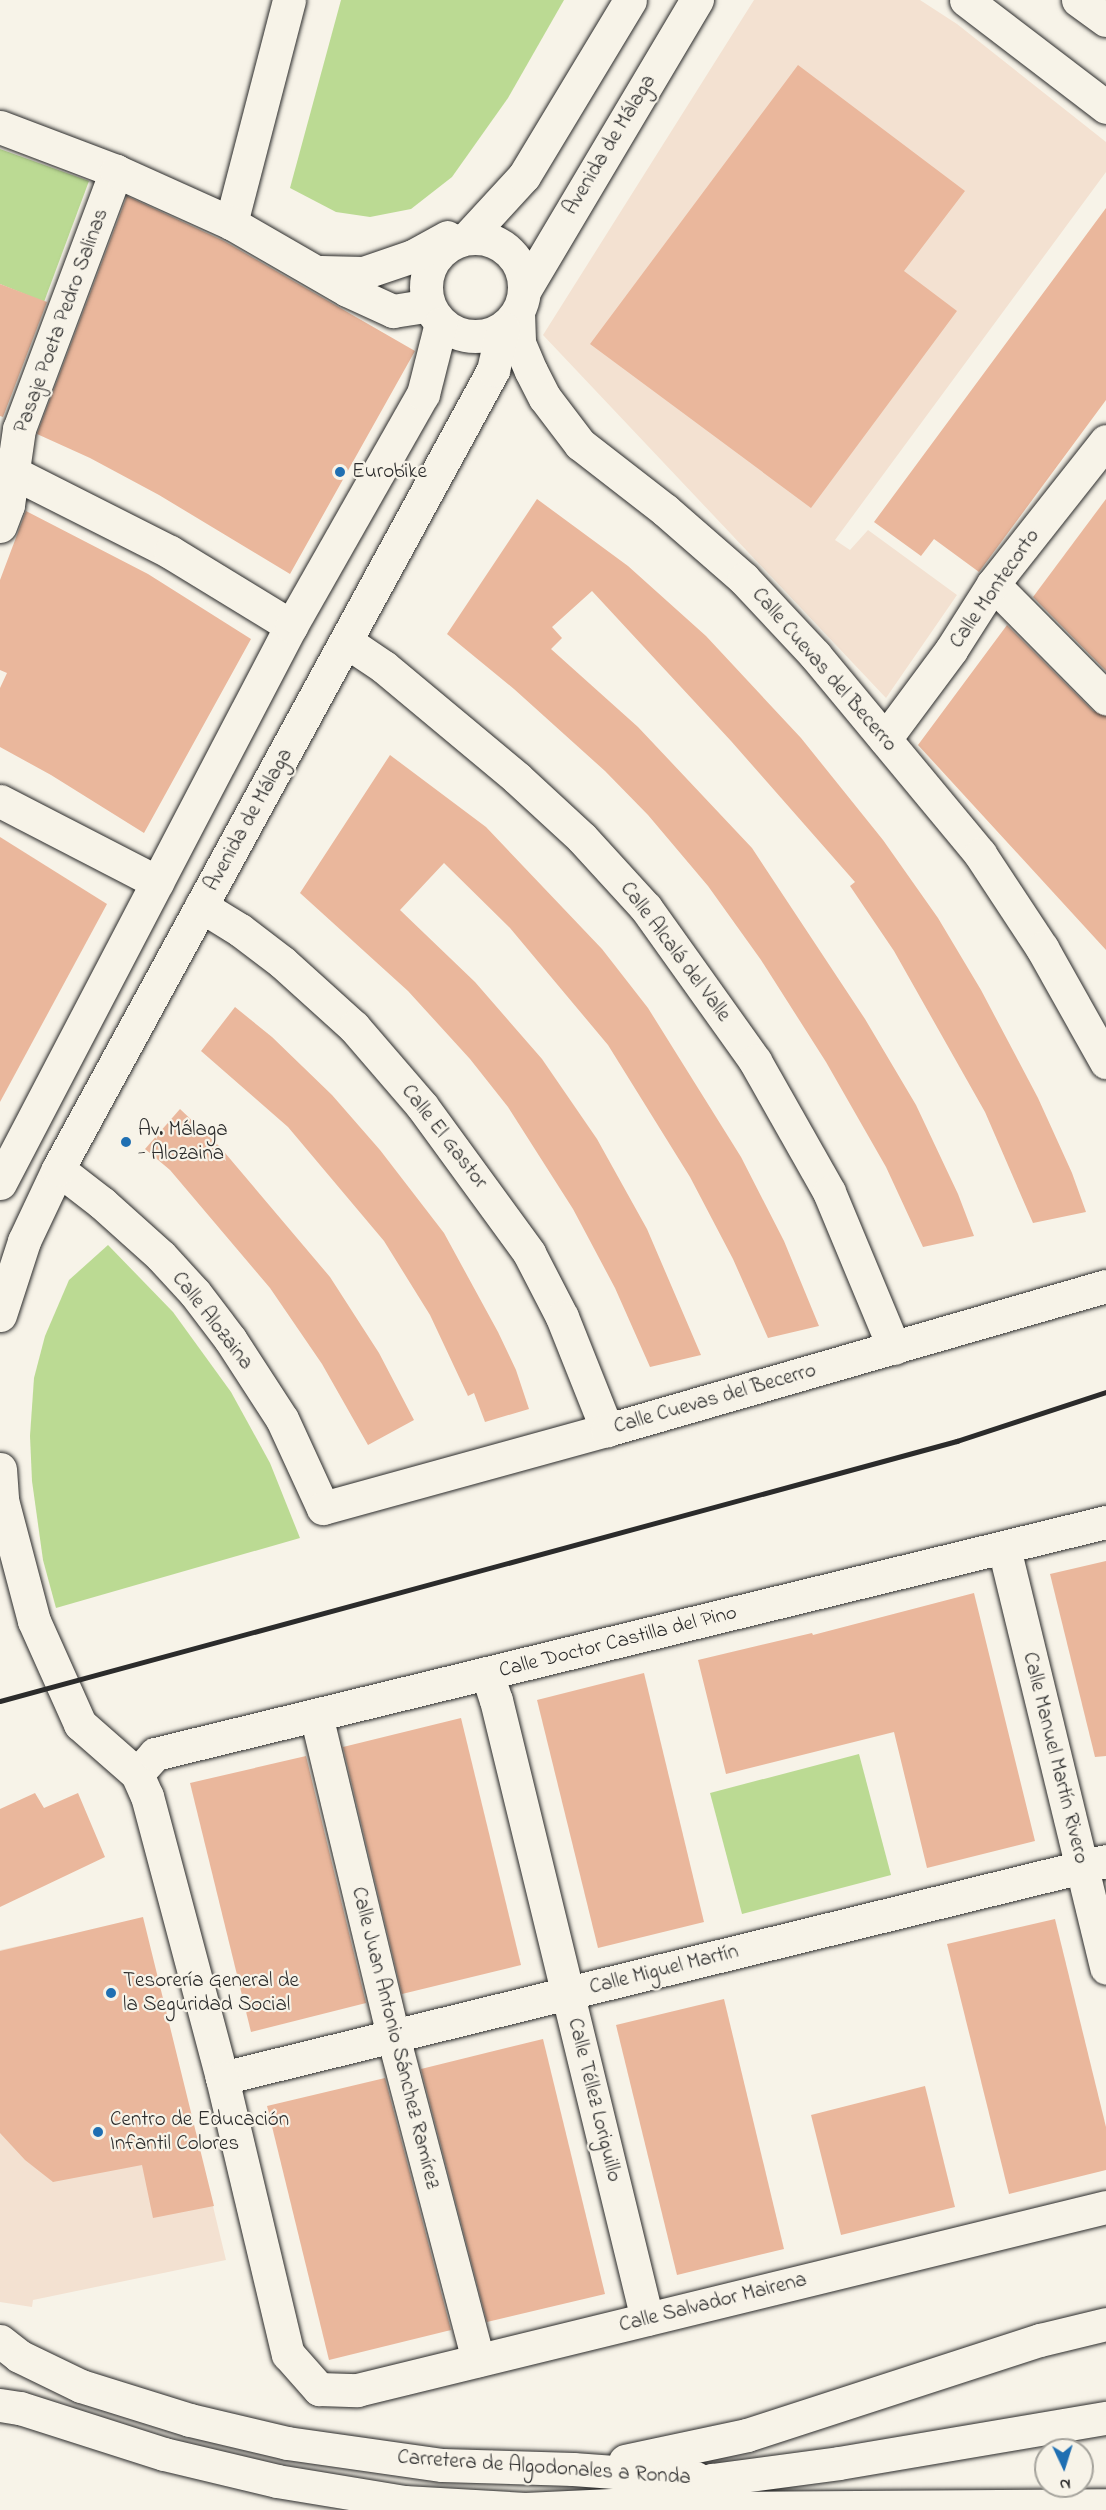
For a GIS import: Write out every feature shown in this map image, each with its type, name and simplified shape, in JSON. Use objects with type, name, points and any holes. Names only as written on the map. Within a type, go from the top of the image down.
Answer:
[{"type":"street","points":[[231,223],[289,0]]},
{"type":"street","points":[[593,63],[604,0]]},
{"type":"street","points":[[467,238],[524,176],[630,0]]},
{"type":"street","name":"Avenida de Málaga","points":[[0,1315],[24,1241],[58,1169],[347,642],[493,370],[515,310],[697,0]]},
{"type":"street","points":[[966,0],[1106,107]]},
{"type":"street","points":[[1078,0],[1106,20]]},
{"type":"street","points":[[0,127],[116,171],[231,223],[314,272],[393,311],[435,314],[455,333],[471,336],[488,335],[515,310],[523,276],[518,262],[508,251],[482,238],[467,238],[453,242],[441,251],[432,263],[426,276],[435,314],[423,394],[291,626],[156,882],[11,1135],[0,1183]]},
{"type":"street","name":"Pasaje Poeta Pedro Salinas","points":[[0,526],[8,505],[6,469],[19,429],[116,171]]},
{"type":"street","points":[[314,272],[363,273],[413,256],[460,230],[513,188]]},
{"type":"street","name":"Calle Cuevas del Becerro","points":[[515,310],[519,343],[531,371],[545,398],[580,444],[665,510],[744,579],[815,655],[980,854],[1042,948],[1106,1062]]},
{"type":"street","name":"Calle Montecorto","points":[[885,739],[951,650],[993,584],[1106,441]]},
{"type":"street","points":[[6,469],[171,552],[291,626]]},
{"type":"street","points":[[993,584],[1106,698]]},
{"type":"street","name":"Calle Alcalá del Valle","points":[[347,642],[384,667],[517,778],[582,838],[646,908],[755,1061],[830,1192],[894,1348]]},
{"type":"street","points":[[0,801],[156,882]]},
{"type":"street","name":"Calle El Gastor","points":[[201,906],[240,930],[282,962],[354,1027],[422,1106],[529,1253],[562,1317],[607,1430]]},
{"type":"street","points":[[1042,948],[1106,1012]]},
{"type":"street","name":"Calle Alozaina","points":[[58,1169],[102,1203],[161,1256],[231,1339],[282,1419],[323,1508]]},
{"type":"street","name":"Calle Cuevas del Becerro","points":[[323,1508],[607,1430],[1106,1286]]},
{"type":"street","points":[[1,1489],[34,1621],[80,1724],[137,1774],[158,1831],[222,2078]]},
{"type":"street","name":"Calle Doctor Castilla del Pino","points":[[137,1774],[155,1754],[1106,1522]]},
{"type":"street","name":"Calle Manuel Martín Rivero","points":[[1004,1548],[1093,1864],[1106,1968]]},
{"type":"street","name":"Calle Téllez Loriguillo","points":[[487,1674],[496,1700],[569,1994],[647,2319]]},
{"type":"street","name":"Calle Juan Antonio Sánchez Ramírez","points":[[316,1715],[393,2036],[478,2360]]},
{"type":"street","name":"Calle Miguel Martín","points":[[222,2078],[1093,1864]]},
{"type":"street","name":"Calle Salvador Mairena","points":[[222,2078],[288,2354],[319,2389],[357,2390],[1106,2207]]},
{"type":"street","points":[[573,2469],[659,2455],[747,2435],[1017,2347],[1106,2325]]},
{"type":"street","name":"Carretera de Algodonales a Ronda","points":[[0,2341],[19,2356],[81,2386],[190,2420],[287,2443],[442,2465],[573,2469],[712,2480]]},
{"type":"street","name":"Carretera de Algodonales a Ronda","points":[[0,2405],[20,2408],[164,2454],[277,2481],[404,2502],[525,2510],[633,2504],[712,2480],[839,2463],[1106,2418]]},
{"type":"street","points":[[633,2504],[716,2508],[1106,2505]]},
{"type":"shaded area","points":[[754,0],[920,0],[957,24],[1106,142],[1106,172],[835,540],[850,550],[868,530],[957,595],[886,698],[543,335]]},
{"type":"shaded area","name":"Centro de Educación Infantil Colores","points":[[50,1939],[172,2037],[226,2260],[33,2300],[32,2307],[0,2302],[0,1950]]},
{"type":"green space","points":[[341,0],[564,0],[508,98],[452,177],[411,209],[370,217],[336,212],[290,188]]},
{"type":"green space","points":[[0,149],[89,181],[44,302],[0,284]]},
{"type":"green space","points":[[108,1245],[173,1312],[231,1392],[270,1463],[300,1538],[56,1608],[43,1560],[32,1481],[30,1436],[34,1378],[45,1336],[69,1280]]},
{"type":"green space","points":[[859,1754],[891,1875],[742,1914],[710,1793]]},
{"type":"building","points":[[798,65],[965,191],[904,271],[957,311],[811,508],[590,344]]},
{"type":"building","points":[[127,196],[224,241],[415,351],[290,574],[159,495],[90,458],[37,434]]},
{"type":"building","points":[[1106,208],[1106,400],[979,572],[934,539],[921,556],[874,522]]},
{"type":"building","points":[[0,284],[47,302],[3,417],[0,416]]},
{"type":"building","points":[[537,499],[628,566],[706,636],[801,738],[883,840],[938,918],[981,990],[1038,1098],[1072,1173],[1086,1212],[1033,1223],[985,1112],[894,951],[850,886],[855,882],[731,741],[592,591],[552,627],[562,638],[551,649],[638,727],[752,848],[865,1019],[916,1105],[958,1194],[974,1236],[923,1247],[886,1167],[826,1062],[761,960],[708,886],[648,815],[605,771],[514,689],[447,634]]},
{"type":"building","points":[[1106,499],[1106,671],[1033,597]]},
{"type":"building","points":[[26,511],[148,574],[251,639],[144,833],[51,775],[0,747],[0,688],[7,673],[0,670],[0,580]]},
{"type":"building","points":[[1007,625],[1093,711],[1106,716],[1106,950],[918,745]]},
{"type":"building","points":[[390,755],[486,827],[602,949],[648,1008],[741,1157],[784,1241],[819,1326],[768,1338],[733,1259],[690,1177],[608,1045],[510,928],[444,863],[400,910],[475,982],[542,1059],[597,1139],[647,1229],[701,1355],[650,1367],[615,1288],[573,1209],[508,1107],[470,1059],[408,991],[300,893]]},
{"type":"building","points":[[0,837],[107,904],[0,1102]]},
{"type":"building","points":[[235,1007],[272,1037],[332,1095],[380,1150],[444,1233],[498,1332],[516,1370],[529,1409],[485,1422],[474,1393],[468,1396],[430,1315],[384,1241],[288,1127],[201,1051]]},
{"type":"building","points":[[180,1109],[220,1147],[330,1277],[379,1353],[414,1420],[368,1445],[322,1364],[270,1288],[170,1170],[145,1149]]},
{"type":"building","points":[[1106,1561],[1106,1756],[1095,1757],[1050,1574]]},
{"type":"building","points":[[974,1593],[1035,1841],[927,1868],[894,1732],[726,1774],[698,1660],[812,1633],[813,1635]]},
{"type":"building","points":[[644,1673],[704,1922],[598,1948],[537,1700]]},
{"type":"building","points":[[461,1718],[521,1965],[402,1994],[343,1747]]},
{"type":"building","points":[[306,1756],[366,2003],[251,2032],[190,1783]]},
{"type":"building","points":[[35,1793],[44,1808],[78,1793],[105,1857],[0,1907],[0,1809]]},
{"type":"building","points":[[143,1917],[214,2206],[153,2218],[142,2165],[53,2182],[25,2160],[0,2133],[0,1951]]},
{"type":"building","points":[[1055,1919],[1106,2127],[1106,2170],[1009,2194],[947,1944]]},
{"type":"building","points":[[724,1999],[784,2249],[677,2275],[616,2025]]},
{"type":"building","points":[[543,2039],[605,2294],[487,2322],[421,2069]]},
{"type":"building","points":[[385,2078],[451,2330],[329,2360],[267,2106]]},
{"type":"building","points":[[925,2086],[955,2207],[841,2235],[811,2115]]},
{"type":"railway","points":[[0,1701],[957,1441],[1106,1392]]},
{"type":"place","name":"Eurobike","points":[[340,472]]},
{"type":"place","name":"Av. Málaga - Alozaina","points":[[126,1142]]},
{"type":"place","name":"Tesorería General de la Seguridad Social","points":[[111,1993]]},
{"type":"place","name":"Centro de Educación Infantil Colores","points":[[98,2132]]}]
